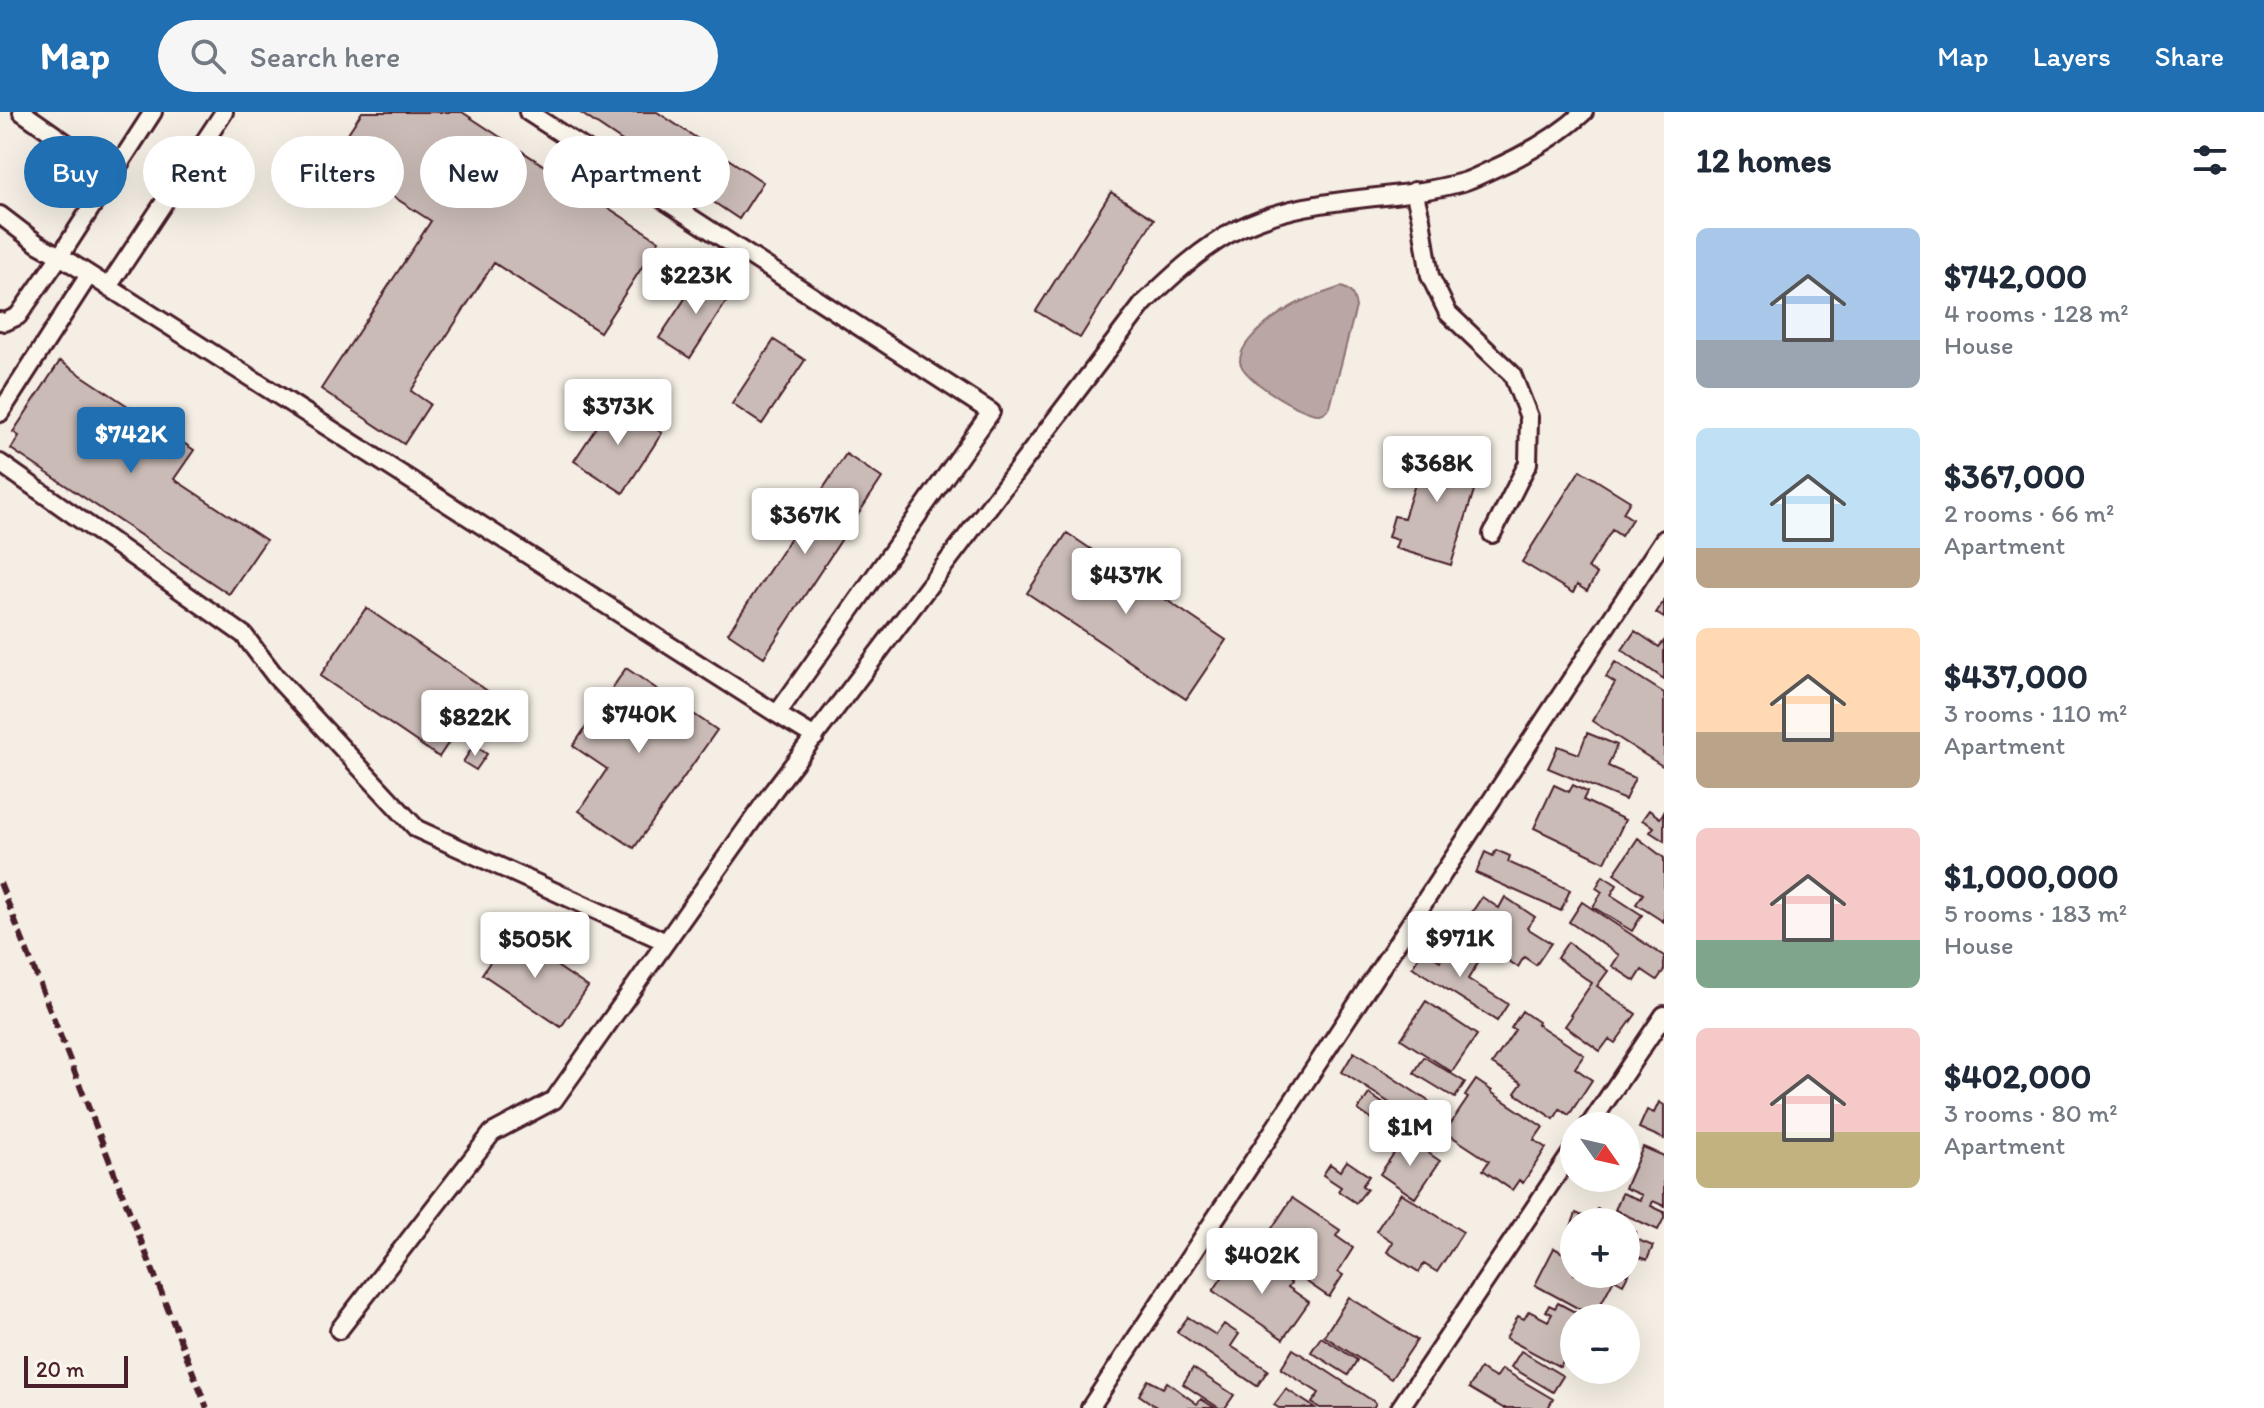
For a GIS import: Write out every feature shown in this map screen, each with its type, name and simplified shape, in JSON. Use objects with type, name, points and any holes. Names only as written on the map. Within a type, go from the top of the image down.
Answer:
[{"type":"lane","points":[[22,112],[56,136]]},
{"type":"lane","points":[[127,152],[153,112]]},
{"type":"lane","points":[[108,287],[224,112]]},
{"type":"lane","points":[[528,112],[991,412],[777,714]]},
{"type":"lane","points":[[339,1330],[492,1133],[554,1100],[773,791],[1143,304],[1187,262],[1238,229],[1295,208],[1465,181],[1524,155],[1570,125],[1584,112]]},
{"type":"lane","points":[[1414,191],[1430,276],[1448,313],[1512,374],[1529,417],[1528,463],[1492,534]]},
{"type":"lane","points":[[0,321],[18,316],[91,208]]},
{"type":"lane","points":[[0,215],[38,244],[815,737]]},
{"type":"lane","points":[[0,413],[89,275]]},
{"type":"lane","points":[[0,463],[244,635],[276,677],[417,829],[666,942]]},
{"type":"lane","points":[[1090,1408],[1664,539]]},
{"type":"lane","points":[[1598,1112],[1664,1015]]},
{"type":"lane","points":[[1400,1408],[1560,1170]]},
{"type":"shaded area","points":[[1341,287],[1352,294],[1356,307],[1330,407],[1322,414],[1312,413],[1274,395],[1250,377],[1240,361],[1242,352],[1263,326],[1283,312]]},
{"type":"building","points":[[362,112],[462,112],[499,136],[420,136],[420,208],[527,208],[527,155],[543,165],[543,208],[609,208],[659,241],[600,332],[494,263],[411,391],[430,404],[404,444],[321,389],[431,221],[404,204],[404,136],[346,136]]},
{"type":"building","points":[[579,112],[657,112],[693,136],[615,136]]},
{"type":"building","points":[[730,160],[763,182],[739,219],[723,208],[730,208]]},
{"type":"building","points":[[1111,192],[1154,219],[1080,338],[1036,311]]},
{"type":"building","points":[[702,273],[732,293],[690,358],[659,338]]},
{"type":"building","points":[[774,340],[805,360],[762,424],[732,404]]},
{"type":"building","points":[[60,361],[194,450],[174,479],[266,540],[229,594],[11,449],[19,436],[13,432]]},
{"type":"building","points":[[614,401],[662,433],[623,493],[574,461]]},
{"type":"building","points":[[1427,444],[1483,461],[1451,565],[1395,548],[1398,540],[1388,537],[1394,516],[1404,518],[1418,475],[1407,472],[1413,453],[1423,456]]},
{"type":"building","points":[[846,454],[882,478],[764,657],[728,633]]},
{"type":"building","points":[[1580,470],[1630,501],[1623,513],[1632,519],[1621,536],[1612,530],[1588,568],[1597,574],[1587,591],[1577,585],[1573,593],[1522,562]]},
{"type":"building","points":[[1067,533],[1226,640],[1186,699],[1027,593]]},
{"type":"building","points":[[1664,601],[1664,618],[1656,613]]},
{"type":"building","points":[[366,608],[489,692],[459,736],[455,733],[439,757],[320,676]]},
{"type":"building","points":[[1635,631],[1659,647],[1664,641],[1664,679],[1622,650]]},
{"type":"building","points":[[1615,662],[1664,693],[1664,767],[1592,721],[1615,683],[1606,677]]},
{"type":"building","points":[[626,668],[717,730],[634,848],[579,811],[607,769],[573,746]]},
{"type":"building","points":[[1587,733],[1617,745],[1608,766],[1635,778],[1625,800],[1548,768],[1558,746],[1579,754]]},
{"type":"building","points":[[474,745],[487,754],[476,770],[463,762]]},
{"type":"building","points":[[1554,785],[1569,792],[1573,785],[1587,792],[1583,800],[1625,820],[1605,862],[1534,828]]},
{"type":"building","points":[[1649,810],[1660,818],[1664,812],[1664,841],[1650,832],[1654,827],[1642,820]]},
{"type":"building","points":[[1638,838],[1664,858],[1664,922],[1636,904],[1643,894],[1614,874]]},
{"type":"building","points":[[1496,850],[1510,856],[1508,862],[1570,890],[1561,911],[1476,873],[1485,852],[1493,856]]},
{"type":"building","points":[[1603,876],[1617,885],[1611,895],[1642,915],[1632,931],[1593,907],[1602,892],[1596,888]]},
{"type":"building","points":[[1482,897],[1499,908],[1505,897],[1535,917],[1527,928],[1551,943],[1536,965],[1524,957],[1518,967],[1461,929]]},
{"type":"building","points":[[1582,902],[1664,956],[1664,970],[1657,980],[1642,970],[1635,981],[1612,966],[1619,955],[1569,922]]},
{"type":"building","points":[[509,934],[588,987],[561,1027],[482,974]]},
{"type":"building","points":[[1568,942],[1608,971],[1597,986],[1636,1014],[1615,1043],[1609,1039],[1600,1051],[1565,1026],[1592,983],[1557,958]]},
{"type":"building","points":[[1452,944],[1479,961],[1468,979],[1508,1004],[1497,1021],[1412,967],[1423,950],[1440,961]]},
{"type":"building","points":[[1426,1001],[1477,1035],[1452,1072],[1401,1039]]},
{"type":"building","points":[[1522,1011],[1584,1055],[1575,1068],[1592,1080],[1571,1112],[1560,1109],[1554,1119],[1515,1093],[1522,1083],[1492,1064],[1515,1030],[1511,1028]]},
{"type":"building","points":[[1354,1052],[1445,1112],[1433,1131],[1342,1072]]},
{"type":"building","points":[[1424,1057],[1465,1082],[1455,1098],[1414,1073]]},
{"type":"building","points":[[1476,1080],[1543,1127],[1534,1140],[1546,1148],[1523,1183],[1519,1180],[1512,1190],[1483,1170],[1489,1161],[1445,1132]]},
{"type":"building","points":[[1369,1094],[1409,1121],[1407,1124],[1420,1133],[1415,1140],[1402,1130],[1397,1137],[1358,1110]]},
{"type":"building","points":[[1659,1102],[1664,1105],[1664,1139],[1640,1128],[1647,1110],[1654,1113]]},
{"type":"building","points":[[1405,1137],[1440,1161],[1415,1198],[1380,1174]]},
{"type":"building","points":[[1643,1147],[1664,1156],[1664,1206],[1653,1201],[1651,1206],[1664,1212],[1658,1230],[1640,1222],[1640,1208],[1616,1208],[1622,1193],[1640,1200],[1642,1195],[1635,1192],[1640,1192],[1640,1154]]},
{"type":"building","points":[[1347,1161],[1369,1176],[1362,1186],[1367,1189],[1356,1203],[1338,1191],[1341,1187],[1323,1175],[1330,1164],[1340,1171]]},
{"type":"building","points":[[1401,1193],[1463,1232],[1437,1272],[1424,1264],[1419,1272],[1387,1252],[1393,1242],[1376,1231]]},
{"type":"building","points":[[1292,1198],[1340,1230],[1336,1236],[1353,1248],[1338,1272],[1343,1275],[1329,1297],[1304,1280],[1307,1276],[1301,1272],[1303,1268],[1263,1242]]},
{"type":"building","points":[[1640,1241],[1653,1246],[1647,1260],[1640,1257]]},
{"type":"building","points":[[1554,1248],[1560,1251],[1560,1288],[1609,1288],[1601,1304],[1570,1304],[1535,1285]]},
{"type":"building","points":[[1238,1254],[1269,1275],[1273,1269],[1291,1283],[1288,1287],[1309,1302],[1283,1339],[1213,1291]]},
{"type":"building","points":[[1349,1297],[1417,1340],[1391,1379],[1324,1336]]},
{"type":"building","points":[[1560,1304],[1560,1367],[1506,1338],[1518,1316],[1524,1319],[1529,1311],[1548,1321],[1552,1314],[1546,1311],[1549,1305],[1555,1308]]},
{"type":"building","points":[[1188,1317],[1216,1335],[1224,1324],[1239,1334],[1231,1346],[1268,1370],[1257,1386],[1177,1332]]},
{"type":"building","points":[[1321,1337],[1357,1360],[1348,1375],[1311,1352]]},
{"type":"building","points":[[1293,1349],[1376,1403],[1373,1408],[1320,1408],[1312,1403],[1319,1393],[1281,1369]]},
{"type":"building","points":[[1521,1351],[1560,1374],[1560,1381],[1553,1392],[1511,1367]]},
{"type":"building","points":[[1193,1368],[1234,1395],[1225,1408],[1219,1408],[1183,1384]]},
{"type":"building","points":[[1480,1369],[1496,1378],[1502,1369],[1553,1399],[1548,1408],[1503,1408],[1469,1388]]},
{"type":"building","points":[[1148,1380],[1163,1388],[1167,1382],[1197,1404],[1201,1399],[1215,1408],[1158,1408],[1139,1395]]},
{"type":"building","points":[[1286,1389],[1315,1408],[1279,1408],[1274,1405]]},
{"type":"railway","points":[[0,883],[207,1408]]}]
